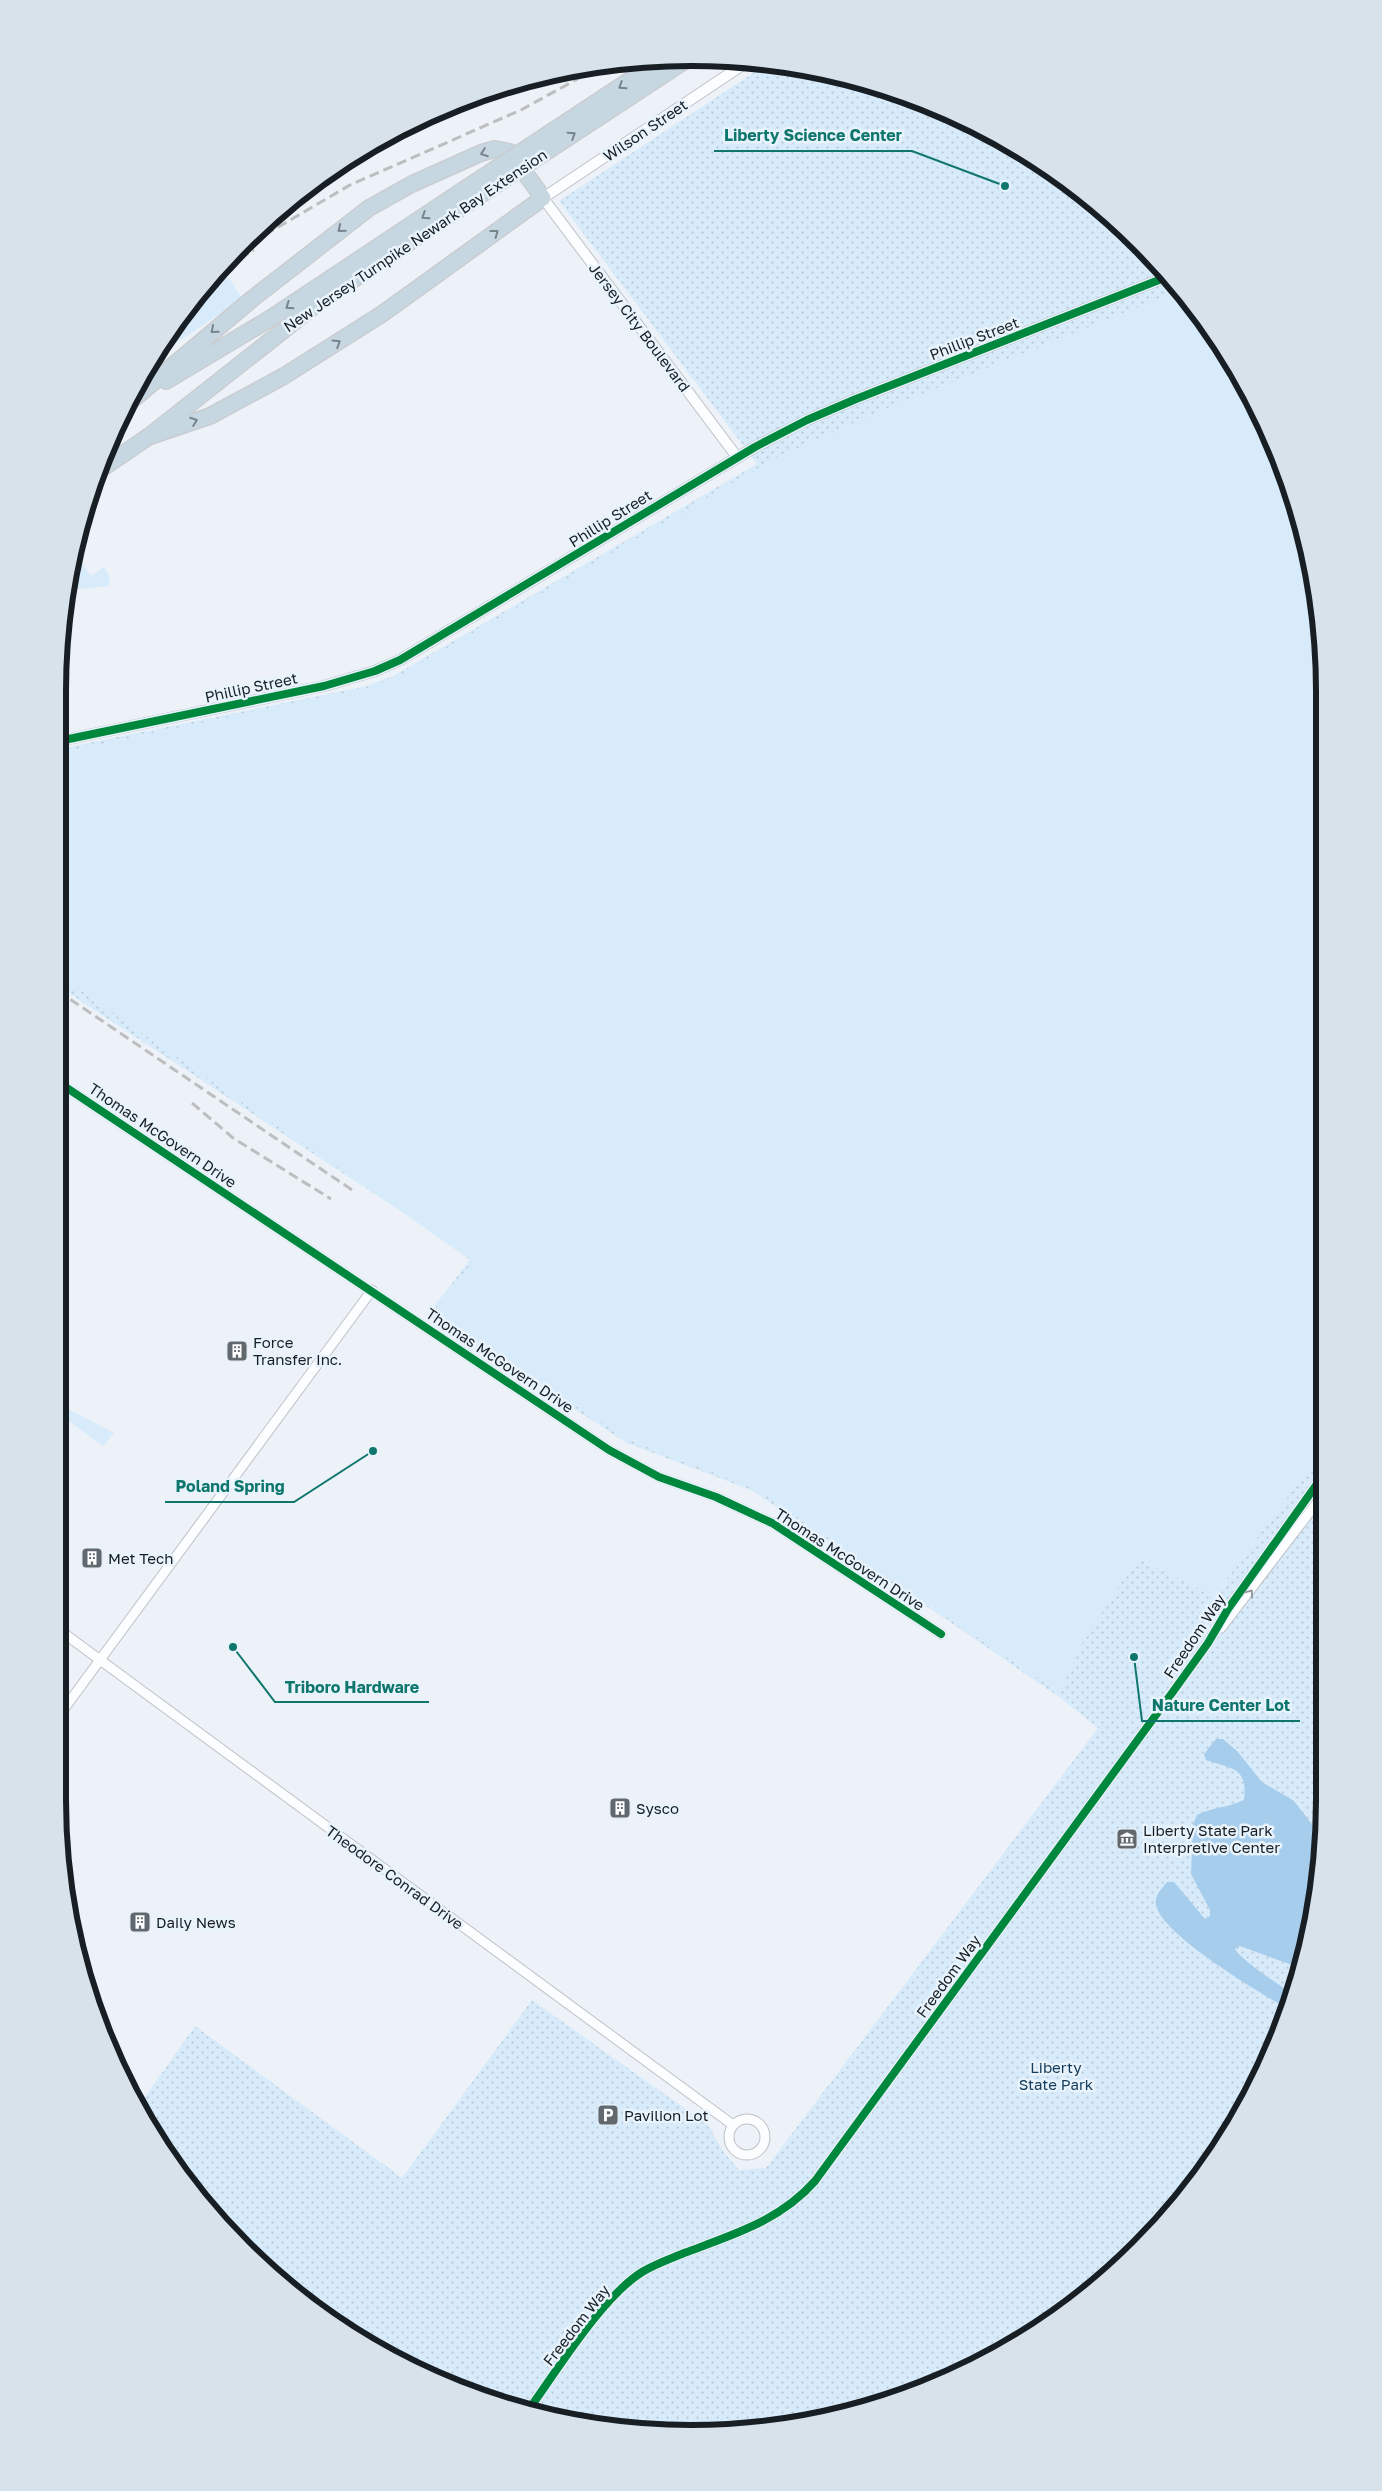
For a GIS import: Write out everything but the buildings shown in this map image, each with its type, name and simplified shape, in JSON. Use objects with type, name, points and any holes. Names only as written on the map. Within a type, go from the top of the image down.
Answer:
[{"type":"highway","name":"New Jersey Turnpike Newark Bay Extension","points":[[142,395],[271,318],[675,67]]},
{"type":"highway","name":"New Jersey Turnpike Newark Bay Extension","points":[[110,463],[148,437],[307,311],[649,68]]},
{"type":"highway","points":[[144,390],[252,298],[357,216],[392,194],[480,153],[495,149],[510,152],[543,198],[382,314],[284,376],[210,416],[148,437]]},
{"type":"street","name":"Wilson Street","points":[[543,198],[737,69]]},
{"type":"street","name":"Jersey City Boulevard","points":[[543,198],[737,457]]},
{"type":"street","name":"Phillip Street","points":[[66,739],[324,686],[375,671],[422,648],[737,457],[832,408],[1161,279]]},
{"type":"street","name":"Thomas McGovern Drive","points":[[66,1087],[609,1450],[659,1476],[724,1500],[772,1523],[941,1634]]},
{"type":"street","points":[[66,1706],[372,1290]]},
{"type":"street","name":"Freedom Way","points":[[1208,1643],[1228,1609],[1316,1485]]},
{"type":"street","name":"Freedom Way","points":[[533,2404],[598,2316],[633,2278],[655,2265],[763,2222],[790,2205],[808,2190],[1208,1643],[1235,1612],[1316,1504]]},
{"type":"street","name":"Theodore Conrad Drive","points":[[66,1635],[733,2126]]},
{"type":"street","points":[[749,2119],[760,2124],[765,2134],[763,2146],[754,2154],[748,2155],[737,2152],[730,2142],[730,2130],[733,2126],[738,2122],[749,2119]]},
{"type":"green space","points":[[757,70],[813,78],[892,99],[967,131],[1003,150],[1071,195],[1103,221],[1133,249],[1173,293],[885,409],[778,457],[397,677],[367,688],[66,752],[66,748],[367,686],[395,675],[757,464],[559,201]]},
{"type":"green space","points":[[227,275],[242,299],[170,347],[195,311],[222,278]]},
{"type":"green space","points":[[1173,293],[1210,344],[1232,379],[1268,452],[1283,490],[1294,529],[1304,569],[1310,609],[1316,691],[1316,1459],[1214,1596],[1137,1558],[1083,1644],[1060,1693],[754,1488],[629,1440],[431,1314],[473,1261],[66,981],[66,752],[367,688],[397,677],[778,457],[885,409]]},
{"type":"green space","points":[[80,560],[91,576],[104,567],[110,577],[109,586],[75,589]]},
{"type":"green space","points":[[66,981],[399,1210],[66,991]]},
{"type":"green space","name":"Liberty State Park","points":[[399,1210],[473,1261],[432,1314],[629,1440],[754,1488],[1060,1693],[1082,1644],[1137,1558],[1214,1596],[1316,1459],[1316,1800],[1314,1841],[1304,1922],[1283,2001],[1268,2039],[1232,2112],[1210,2147],[1187,2180],[1133,2242],[1071,2296],[1003,2341],[930,2377],[892,2392],[813,2413],[773,2419],[691,2425],[609,2419],[569,2413],[490,2392],[415,2360],[379,2341],[311,2296],[279,2270],[221,2212],[195,2180],[172,2147],[143,2099],[195,2026],[402,2178],[532,2000],[708,2125],[723,2151],[739,2170],[766,2168],[1098,1728],[1059,1697],[950,1622],[751,1490],[627,1443],[428,1314],[470,1260]]},
{"type":"green space","points":[[66,1408],[114,1433],[103,1446],[66,1419]]},
{"type":"water","points":[[1216,1739],[1223,1739],[1237,1751],[1262,1782],[1294,1801],[1315,1828],[1304,1922],[1293,1965],[1240,1946],[1235,1949],[1252,1965],[1286,1990],[1281,2005],[1234,1976],[1192,1946],[1174,1931],[1162,1917],[1156,1905],[1157,1895],[1167,1882],[1174,1882],[1205,1919],[1210,1916],[1210,1910],[1191,1874],[1193,1824],[1197,1815],[1244,1800],[1245,1789],[1241,1775],[1231,1768],[1206,1760],[1204,1754]]},
{"type":"railway","points":[[263,236],[350,185],[521,110],[583,76]]},
{"type":"railway","points":[[241,258],[254,250]]},
{"type":"railway","points":[[66,996],[355,1192]]},
{"type":"railway","points":[[192,1103],[233,1138],[331,1199]]},
{"type":"cycle path","points":[[66,740],[324,686],[375,671],[400,660],[755,447],[807,420],[1161,279]]},
{"type":"cycle path","points":[[66,1087],[609,1450],[659,1477],[716,1497],[772,1523],[941,1634]]},
{"type":"cycle path","points":[[533,2404],[580,2336],[611,2299],[642,2272],[771,2217],[787,2207],[815,2181],[1172,1693],[1208,1643],[1228,1609],[1316,1485]]},
{"type":"place","name":"Liberty Science Center","points":[[1005,186]]},
{"type":"place","name":"Force Transfer Inc.","points":[[237,1351]]},
{"type":"place","name":"Poland Spring","points":[[373,1451]]},
{"type":"place","name":"Met Tech","points":[[92,1558]]},
{"type":"place","name":"Triboro Hardware","points":[[233,1647]]},
{"type":"place","name":"Nature Center Lot","points":[[1134,1657]]},
{"type":"place","name":"Sysco","points":[[620,1808]]},
{"type":"place","name":"Liberty State Park Interpretive Center","points":[[1127,1839]]},
{"type":"place","name":"Daily News","points":[[140,1922]]},
{"type":"place","name":"Pavilion Lot","points":[[608,2115]]}]
